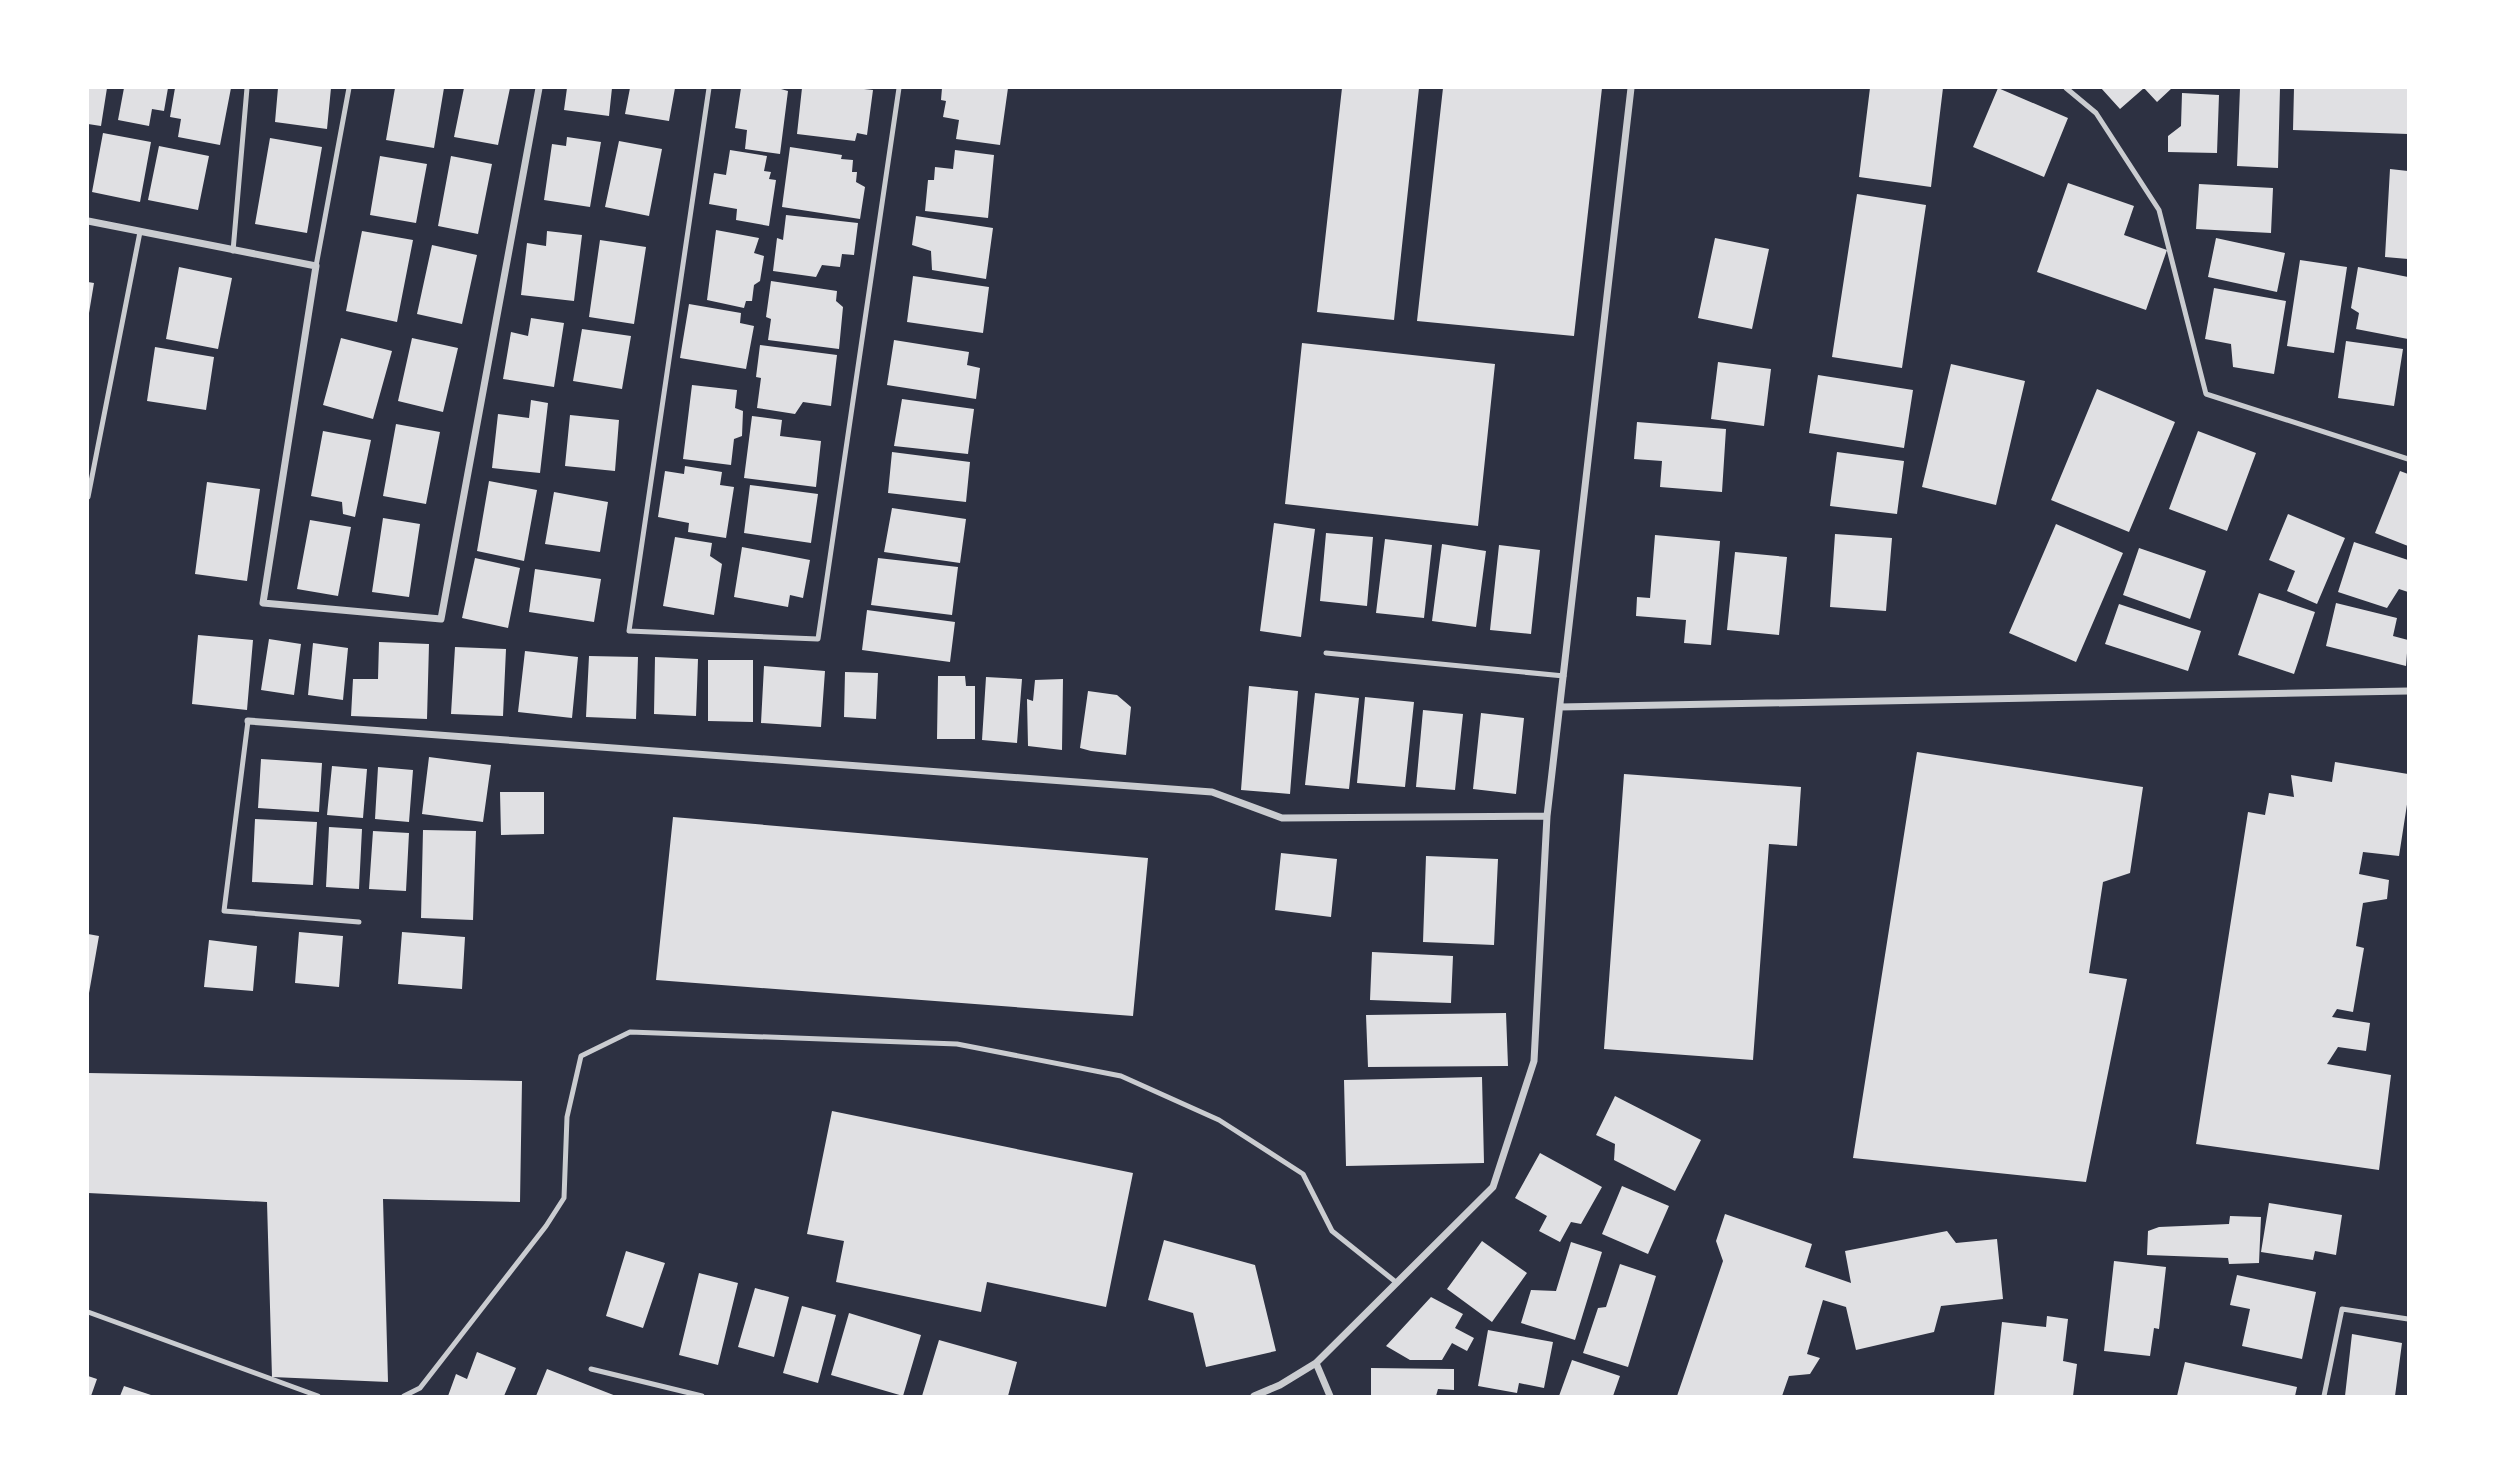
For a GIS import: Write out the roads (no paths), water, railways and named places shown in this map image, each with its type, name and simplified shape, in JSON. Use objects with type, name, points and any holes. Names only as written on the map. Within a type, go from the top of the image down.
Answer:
[{"type":"street","points":[[88,220],[316,266],[263,603],[441,619],[539,88]]},
{"type":"street","points":[[1254,1396],[1280,1385],[1316,1363],[1493,1187],[1534,1061],[1547,816],[1631,88]]},
{"type":"street","points":[[1560,707],[2409,691]]},
{"type":"street","points":[[248,720],[1212,792],[1282,818],[1547,816]]},
{"type":"street","points":[[1316,1363],[1330,1396]]},
{"type":"lane","points":[[233,251],[247,88]]},
{"type":"lane","points":[[316,266],[349,88]]},
{"type":"lane","points":[[709,88],[629,631],[818,639],[899,88]]},
{"type":"lane","points":[[2066,88],[2096,113],[2159,210],[2206,394],[2409,459]]},
{"type":"lane","points":[[88,497],[140,232]]},
{"type":"lane","points":[[1326,653],[1564,676]]},
{"type":"lane","points":[[248,720],[224,911],[359,922]]},
{"type":"lane","points":[[404,1396],[420,1388],[546,1226],[564,1198],[567,1117],[581,1056],[630,1031],[957,1044],[1121,1076],[1219,1120],[1303,1174],[1332,1231],[1397,1283]]},
{"type":"lane","points":[[2324,1396],[2342,1309],[2409,1319]]},
{"type":"lane","points":[[88,1312],[318,1396]]},
{"type":"lane","points":[[591,1369],[702,1396]]}]
